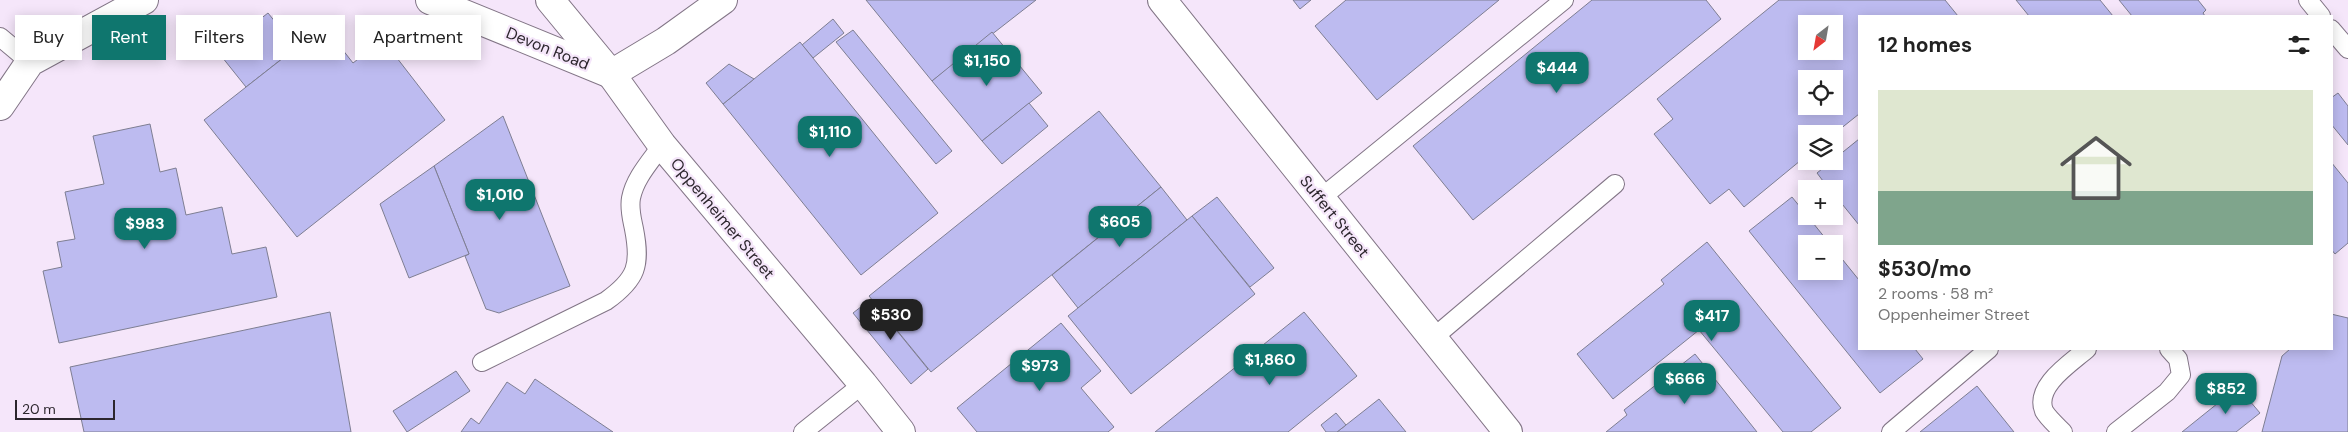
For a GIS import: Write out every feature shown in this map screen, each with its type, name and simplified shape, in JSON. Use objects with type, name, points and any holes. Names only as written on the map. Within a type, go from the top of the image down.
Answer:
[{"type":"street","points":[[0,106],[30,62],[144,0]]},
{"type":"street","name":"Devon Road","points":[[430,0],[610,74]]},
{"type":"street","name":"Oppenheimer Street","points":[[550,0],[610,74],[662,145],[863,384],[901,432]]},
{"type":"street","points":[[610,74],[666,41],[723,0]]},
{"type":"street","name":"Suffert Street","points":[[1162,0],[1508,432]]},
{"type":"lane","points":[[1321,198],[1564,0]]},
{"type":"lane","points":[[2308,0],[2320,15]]},
{"type":"lane","points":[[2333,31],[2348,49]]},
{"type":"lane","points":[[0,34],[30,62]]},
{"type":"lane","points":[[482,362],[606,301],[622,290],[630,279],[638,252],[630,212],[631,198],[637,180],[662,145]]},
{"type":"lane","points":[[1433,338],[1615,184]]},
{"type":"lane","points":[[1891,432],[1988,350]]},
{"type":"lane","points":[[2062,432],[2044,411],[2042,399],[2047,385],[2086,350]]},
{"type":"lane","points":[[2116,432],[2167,392],[2180,375],[2178,359],[2170,350]]},
{"type":"lane","points":[[803,432],[863,384]]},
{"type":"building","points":[[866,0],[1036,0],[932,81]]},
{"type":"building","points":[[1293,0],[1311,0],[1300,9]]},
{"type":"building","points":[[1346,0],[1499,0],[1377,100],[1315,26]]},
{"type":"building","points":[[1592,0],[1706,0],[1721,19],[1473,220],[1413,146]]},
{"type":"building","points":[[1779,0],[1945,0],[1957,15],[1858,15],[1858,115],[1843,127],[1843,125],[1798,125],[1798,163],[1744,207],[1729,189],[1710,204],[1654,134],[1673,119],[1657,99]]},
{"type":"building","points":[[2016,0],[2100,0],[2112,15],[2028,15]]},
{"type":"building","points":[[2119,0],[2198,0],[2206,10],[2203,13],[2204,15],[2131,15]]},
{"type":"building","points":[[268,13],[273,19],[273,60],[280,60],[246,87],[224,60],[263,60],[263,17]]},
{"type":"building","points":[[833,19],[844,33],[813,58],[802,45]]},
{"type":"building","points":[[853,30],[952,151],[936,164],[836,42]]},
{"type":"building","points":[[992,32],[1042,93],[982,141],[932,81]]},
{"type":"building","points":[[800,42],[938,213],[861,275],[723,104]]},
{"type":"building","points":[[345,53],[353,63],[357,60],[398,60],[445,120],[297,237],[204,120],[281,60],[345,60]]},
{"type":"building","points":[[729,64],[754,79],[723,104],[706,83]]},
{"type":"building","points":[[2338,93],[2348,106],[2348,145],[2333,126],[2333,97]]},
{"type":"building","points":[[1029,103],[1048,126],[1002,164],[982,141]]},
{"type":"building","points":[[1099,111],[1161,187],[931,372],[869,296]]},
{"type":"building","points":[[503,116],[570,286],[499,313],[486,309],[465,256],[469,254],[434,166]]},
{"type":"building","points":[[150,124],[160,172],[176,168],[186,215],[222,207],[232,254],[266,247],[277,297],[59,343],[43,271],[62,267],[57,242],[75,239],[65,192],[104,184],[93,136]]},
{"type":"building","points":[[1858,140],[1858,224],[1843,205],[1843,180],[1822,180],[1817,173],[1821,170],[1843,170],[1843,152]]},
{"type":"building","points":[[2333,164],[2348,183],[2348,243],[2335,254],[2333,252]]},
{"type":"building","points":[[434,166],[469,254],[409,278],[380,204]]},
{"type":"building","points":[[1161,187],[1187,220],[1078,308],[1052,275]]},
{"type":"building","points":[[1217,197],[1274,268],[1250,287],[1192,216]]},
{"type":"building","points":[[1792,197],[1798,204],[1798,225],[1815,225],[1823,235],[1798,235],[1798,280],[1843,280],[1843,260],[1858,279],[1858,350],[1916,350],[1923,359],[1880,393],[1749,231]]},
{"type":"building","points":[[1192,216],[1255,294],[1131,394],[1068,316]]},
{"type":"building","points":[[1707,242],[1841,408],[1811,432],[1783,432],[1699,330],[1613,399],[1577,354],[1664,284],[1661,280]]},
{"type":"building","points":[[871,299],[928,369],[911,384],[853,313]]},
{"type":"building","points":[[330,312],[351,432],[84,432],[70,367]]},
{"type":"building","points":[[1304,312],[1357,376],[1288,432],[1155,432]]},
{"type":"building","points":[[2333,314],[2348,318],[2348,432],[2262,432],[2282,356],[2289,350],[2333,350]]},
{"type":"building","points":[[1061,323],[1101,371],[1081,388],[1114,427],[1108,432],[977,432],[957,408]]},
{"type":"building","points":[[1695,354],[1757,432],[1606,432],[1627,415],[1624,410]]},
{"type":"building","points":[[456,371],[470,391],[407,432],[393,411]]},
{"type":"building","points":[[535,379],[613,432],[461,432],[471,418],[479,424],[507,382],[525,394]]},
{"type":"building","points":[[1977,386],[2014,432],[1920,432]]},
{"type":"building","points":[[2238,387],[2260,413],[2236,432],[2182,432]]},
{"type":"building","points":[[1379,399],[1406,432],[1337,432],[1346,425]]},
{"type":"building","points":[[1336,413],[1346,425],[1337,432],[1326,432],[1321,425]]}]
